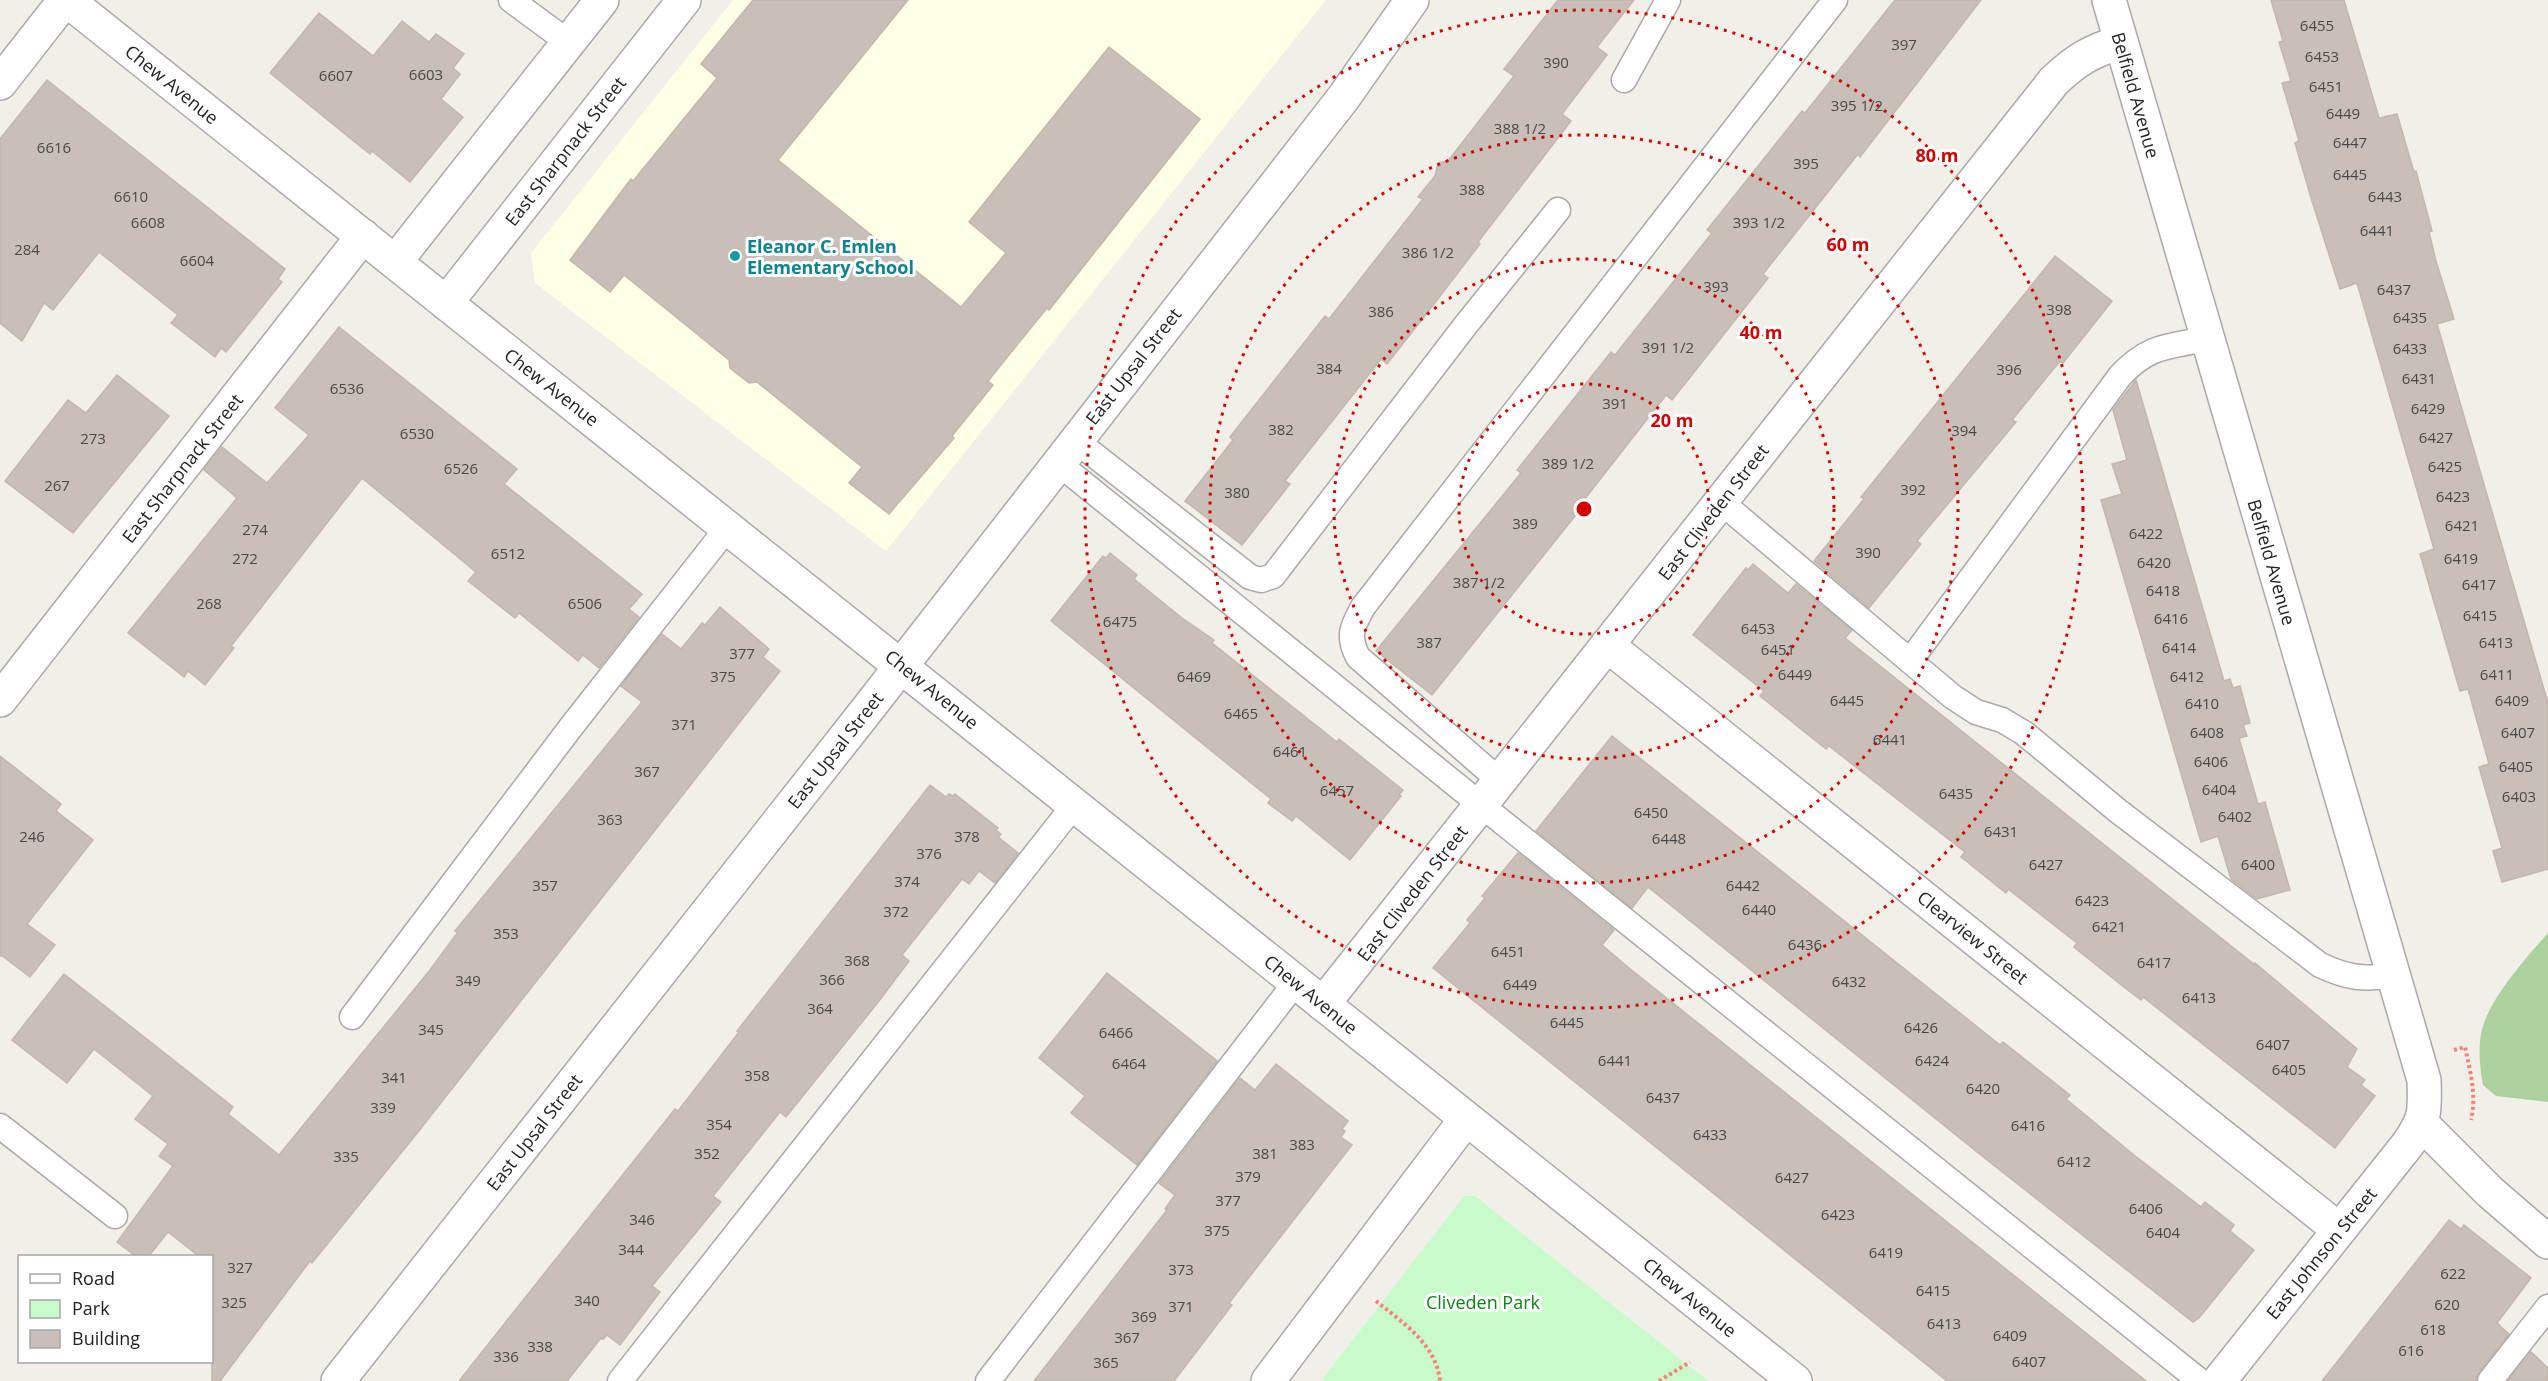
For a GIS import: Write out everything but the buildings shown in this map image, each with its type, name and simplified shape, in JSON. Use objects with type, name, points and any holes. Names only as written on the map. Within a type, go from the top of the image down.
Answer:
[{"type":"street","points":[[0,83],[66,0]]},
{"type":"street","name":"Chew Avenue","points":[[66,0],[902,665],[1795,1381]]},
{"type":"street","points":[[395,262],[602,0]]},
{"type":"street","name":"East Sharpnack Street","points":[[446,303],[684,0]]},
{"type":"street","name":"East Upsal Street","points":[[338,1381],[902,665],[1344,97],[1412,0]]},
{"type":"street","name":"Belfield Avenue","points":[[2109,0],[2206,339],[2424,1080],[2425,1105],[2422,1124]]},
{"type":"street","name":"East Cliveden Street","points":[[1323,1004],[2055,81],[2069,66],[2090,52],[2121,42]]},
{"type":"street","name":"East Sharpnack Street","points":[[0,700],[363,236]]},
{"type":"street","name":"Clearview Street","points":[[1607,645],[2338,1229]]},
{"type":"street","points":[[1268,1381],[1466,1119]]},
{"type":"street","points":[[2422,1124],[2490,1192],[2548,1242]]},
{"type":"street","name":"East Johnson Street","points":[[2219,1381],[2422,1124]]},
{"type":"lane","points":[[511,0],[568,42]]},
{"type":"lane","points":[[1624,80],[1668,0]]},
{"type":"lane","points":[[1491,793],[1358,657],[1351,643],[1352,627],[1363,607],[1835,0]]},
{"type":"lane","points":[[1066,452],[1250,577],[1262,580],[1273,576],[1465,326],[1558,210]]},
{"type":"lane","points":[[1910,662],[2121,376],[2134,362],[2148,352],[2206,339]]},
{"type":"lane","points":[[1066,452],[1491,793],[2200,1381]]},
{"type":"lane","points":[[1721,502],[1953,698],[1976,712],[2002,720],[2024,733],[2118,811],[2320,966],[2343,976],[2367,979],[2394,975]]},
{"type":"lane","points":[[352,1017],[571,727],[728,527]]},
{"type":"lane","points":[[620,1381],[1075,804]]},
{"type":"lane","points":[[988,1381],[1296,982]]},
{"type":"lane","points":[[0,1126],[115,1215]]},
{"type":"lane","points":[[2490,1381],[2548,1307]]},
{"type":"path","points":[[2465,1047],[2473,1088],[2474,1109],[2466,1130]]},
{"type":"path","points":[[1376,1301],[1419,1337],[1431,1351],[1439,1369],[1440,1381]]},
{"type":"path","points":[[1659,1381],[1690,1362]]},
{"type":"shaded area","name":"Eleanor C. Emlen Elementary School","points":[[733,0],[1326,0],[886,551],[535,283],[531,253]]},
{"type":"green space","points":[[2548,933],[2548,1102],[2496,1096],[2483,1085],[2482,1079],[2480,1046],[2485,1021],[2508,981]]},
{"type":"green space","name":"Cliveden Park","points":[[1464,1196],[1475,1196],[1708,1381],[1321,1381]]},
{"type":"place","name":"Eleanor C. Emlen Elementary School","points":[[735,256]]}]
